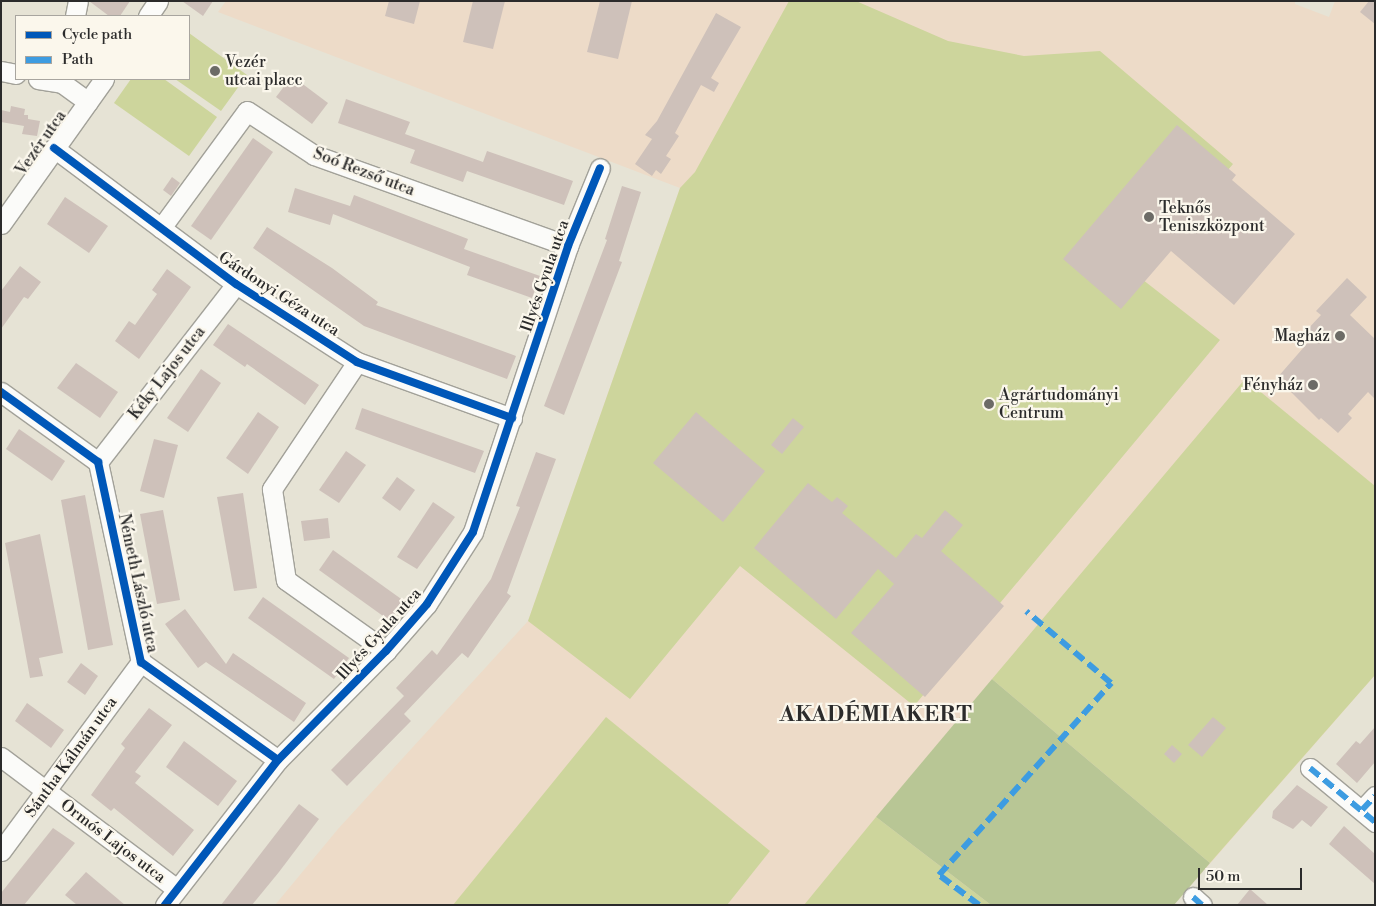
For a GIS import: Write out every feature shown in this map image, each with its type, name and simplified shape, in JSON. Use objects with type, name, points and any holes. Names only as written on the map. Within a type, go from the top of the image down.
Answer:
[{"type":"street","points":[[75,15],[78,1]]},
{"type":"street","points":[[149,15],[158,1]]},
{"type":"street","points":[[1,71],[15,74]]},
{"type":"street","name":"Vezér utca","points":[[5,212],[103,80]]},
{"type":"street","points":[[62,81],[88,102]]},
{"type":"street","name":"Soó Rezső utca","points":[[161,228],[248,111],[314,155],[568,246]]},
{"type":"street","name":"Gárdonyi Géza utca","points":[[54,148],[236,284],[357,362],[512,418]]},
{"type":"street","name":"Illyés Gyula utca","points":[[165,905],[278,760],[386,650],[427,604],[473,532],[568,246],[600,168]]},
{"type":"street","name":"Kéky Lajos utca","points":[[98,462],[236,284]]},
{"type":"street","points":[[357,362],[272,489],[286,580],[386,650]]},
{"type":"street","points":[[3,397],[98,462]]},
{"type":"street","name":"Németh László utca","points":[[98,462],[141,662],[278,760]]},
{"type":"street","name":"Sántha Kálmán utca","points":[[1,851],[141,662]]},
{"type":"street","name":"Ormós Lajos utca","points":[[1,757],[177,890]]},
{"type":"street","points":[[1310,768],[1368,816],[1375,796]]},
{"type":"shaded area","name":"Agrártudományi Centrum","points":[[226,1],[1295,1],[1295,4],[1329,17],[1335,1],[1375,1],[1375,675],[1174,905],[275,905],[338,829],[528,621],[680,188],[218,12]]},
{"type":"green space","points":[[789,1],[856,1],[948,41],[1024,56],[1100,51],[1233,164],[1138,276],[1220,340],[914,706],[740,566],[630,699],[528,621],[680,188],[695,172]]},
{"type":"green space","name":"Vezér utcai placc","points":[[190,34],[247,75],[221,111],[176,80],[190,80]]},
{"type":"green space","points":[[130,80],[165,80],[217,117],[189,156],[114,103]]},
{"type":"green space","points":[[1245,379],[1375,486],[1375,675],[1210,863],[992,679]]},
{"type":"green space","points":[[992,679],[1210,863],[1174,905],[991,905],[876,817]]},
{"type":"green space","points":[[606,717],[770,851],[727,905],[453,905]]},
{"type":"green space","points":[[876,817],[991,905],[804,905]]},
{"type":"building","points":[[89,1],[130,1],[121,15],[108,15]]},
{"type":"building","points":[[182,1],[213,1],[203,16]]},
{"type":"building","points":[[389,1],[420,1],[414,24],[385,16]]},
{"type":"building","points":[[473,1],[505,1],[493,49],[463,42]]},
{"type":"building","points":[[600,1],[632,1],[618,59],[587,52]]},
{"type":"building","points":[[1369,1],[1375,1],[1375,24],[1360,12]]},
{"type":"building","points":[[716,13],[741,27],[711,78],[719,83],[714,92],[701,85],[675,133],[679,136],[666,156],[671,159],[661,174],[656,170],[652,176],[635,164],[652,139],[645,135],[657,121]]},
{"type":"building","points":[[292,76],[328,103],[312,124],[276,97]]},
{"type":"building","points":[[346,99],[410,122],[405,134],[483,162],[487,151],[573,181],[564,205],[467,171],[463,182],[410,163],[415,150],[338,123]]},
{"type":"building","points":[[11,106],[25,109],[24,115],[28,115],[28,119],[40,121],[37,136],[22,134],[24,126],[1,122],[1,110],[10,112]]},
{"type":"building","name":"Teknős Teniszközpont","points":[[1177,125],[1236,175],[1232,180],[1295,234],[1234,305],[1171,251],[1121,309],[1063,259]]},
{"type":"building","points":[[253,138],[273,152],[211,240],[191,226]]},
{"type":"building","points":[[172,177],[180,183],[171,196],[163,190]]},
{"type":"building","points":[[622,186],[641,192],[619,261],[622,262],[564,415],[544,406],[607,240],[605,239]]},
{"type":"building","points":[[295,188],[350,206],[354,195],[468,239],[464,249],[540,276],[532,298],[467,275],[470,267],[333,214],[330,225],[288,212]]},
{"type":"building","points":[[65,197],[108,226],[89,253],[47,224]]},
{"type":"building","points":[[267,227],[332,268],[378,302],[376,305],[516,356],[507,379],[364,326],[253,248]]},
{"type":"building","points":[[20,266],[41,282],[28,299],[24,297],[1,329],[1,291]]},
{"type":"building","points":[[167,269],[191,287],[139,359],[115,341],[129,321],[135,325],[157,294],[152,290]]},
{"type":"building","points":[[1347,278],[1367,297],[1350,315],[1375,339],[1375,399],[1368,392],[1348,414],[1352,418],[1338,433],[1321,418],[1319,420],[1277,378],[1311,339],[1304,333],[1321,315],[1316,311]]},
{"type":"building","points":[[228,324],[319,385],[305,405],[247,364],[245,367],[213,345]]},
{"type":"building","points":[[76,363],[118,392],[100,418],[57,388]]},
{"type":"building","points":[[201,369],[221,383],[188,432],[167,418]]},
{"type":"building","points":[[362,408],[484,451],[475,473],[355,429]]},
{"type":"building","points":[[258,412],[279,427],[248,474],[226,458]]},
{"type":"building","points":[[696,412],[765,471],[723,522],[653,463]]},
{"type":"building","points":[[793,418],[804,427],[782,454],[771,445]]},
{"type":"building","points":[[19,429],[65,461],[52,481],[6,449]]},
{"type":"building","points":[[154,439],[178,445],[164,498],[140,491]]},
{"type":"building","points":[[346,451],[366,465],[339,503],[319,490]]},
{"type":"building","points":[[536,452],[556,459],[507,593],[511,596],[468,658],[462,653],[404,714],[411,721],[347,786],[331,770],[404,696],[396,688],[432,650],[437,655],[491,579],[520,507],[516,506]]},
{"type":"building","points":[[397,477],[415,490],[400,511],[382,498]]},
{"type":"building","points":[[808,483],[832,502],[837,497],[848,506],[842,513],[896,558],[916,534],[922,538],[945,510],[963,525],[941,551],[1004,606],[925,697],[851,633],[894,584],[878,569],[836,619],[754,548]]},
{"type":"building","points":[[243,493],[257,588],[234,591],[217,497]]},
{"type":"building","points":[[85,495],[113,645],[88,650],[61,500]]},
{"type":"building","points":[[433,502],[455,517],[417,569],[397,557]]},
{"type":"building","points":[[163,510],[180,600],[157,604],[140,514]]},
{"type":"building","points":[[328,518],[330,538],[304,541],[301,521]]},
{"type":"building","points":[[40,534],[63,653],[39,658],[43,676],[30,678],[5,543]]},
{"type":"building","points":[[333,550],[404,601],[390,621],[319,570]]},
{"type":"building","points":[[263,597],[349,658],[334,679],[248,618]]},
{"type":"building","points":[[185,609],[226,664],[233,653],[306,703],[294,722],[206,662],[198,668],[165,624]]},
{"type":"building","points":[[81,663],[98,676],[85,695],[67,682]]},
{"type":"building","points":[[27,703],[64,730],[51,748],[15,721]]},
{"type":"building","points":[[149,708],[172,725],[135,772],[141,776],[135,783],[194,830],[173,856],[114,808],[111,811],[91,795],[125,748],[121,744]]},
{"type":"building","points":[[1213,717],[1226,728],[1202,757],[1188,745]]},
{"type":"building","points":[[1375,727],[1375,762],[1357,783],[1336,764],[1356,741],[1360,744]]},
{"type":"building","points":[[184,741],[237,781],[218,806],[166,767]]},
{"type":"building","points":[[1172,745],[1182,754],[1174,763],[1164,754]]},
{"type":"building","points":[[1297,785],[1328,807],[1311,827],[1302,820],[1293,829],[1272,818],[1273,811]]},
{"type":"building","points":[[299,804],[319,819],[279,872],[252,905],[221,905]]},
{"type":"building","points":[[1344,826],[1375,854],[1375,884],[1329,844]]},
{"type":"building","points":[[53,828],[75,843],[24,905],[1,905],[1,893]]},
{"type":"building","points":[[86,872],[125,905],[77,905],[65,895]]},
{"type":"building","points":[[1250,889],[1268,905],[1237,905]]},
{"type":"marked path","points":[[979,905],[939,875],[1111,683],[1026,611]]},
{"type":"marked path","points":[[1310,768],[1375,822]]},
{"type":"marked path","points":[[1362,810],[1375,796]]},
{"type":"marked path","points":[[1193,897],[1202,905]]},
{"type":"cycle path","points":[[54,148],[236,284],[357,362],[512,418]]},
{"type":"cycle path","points":[[165,905],[278,760],[386,651],[427,604],[473,532],[568,246],[600,168]]},
{"type":"cycle path","points":[[1,392],[98,462],[141,662],[278,760]]},
{"type":"place","name":"Vezér utcai placc","points":[[215,71]]},
{"type":"place","name":"Teknős Teniszközpont","points":[[1149,217]]},
{"type":"place","name":"Magház","points":[[1340,336]]},
{"type":"place","name":"Fényház","points":[[1313,385]]},
{"type":"place","name":"Agrártudományi Centrum","points":[[989,404]]},
{"type":"district","name":"AKADÉMIAKERT","points":[[876,715]]}]
